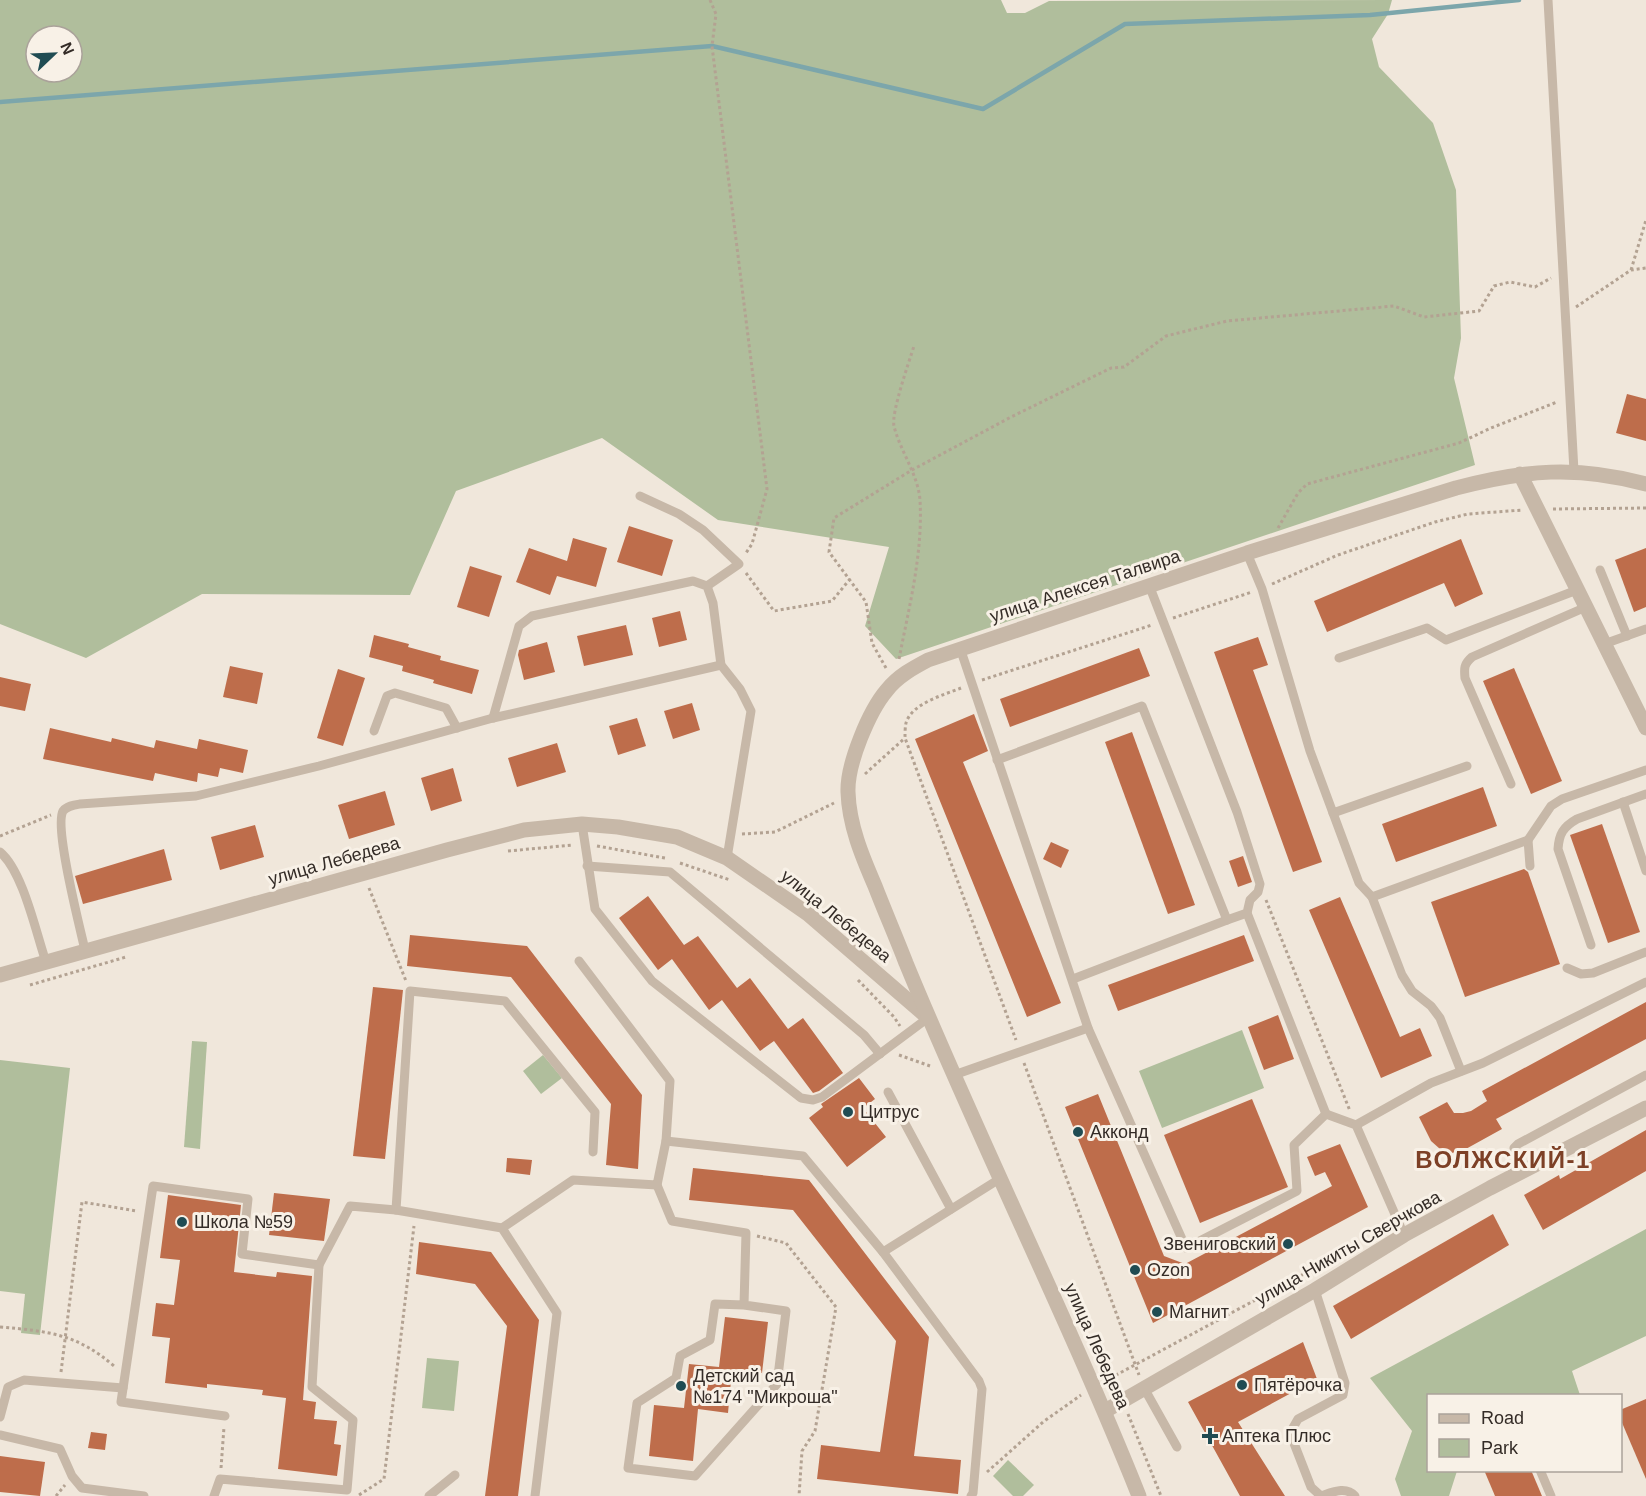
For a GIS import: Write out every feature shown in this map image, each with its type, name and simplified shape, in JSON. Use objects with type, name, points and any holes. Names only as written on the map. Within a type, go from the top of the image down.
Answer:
[{"type":"street","name":"улица Алексея Талвира","points":[[928,1018],[859,848],[850,816],[847,790],[856,749],[872,712],[887,689],[905,672],[960,648],[1268,546],[1456,488],[1520,474],[1574,471],[1599,473],[1646,484]]},
{"type":"street","points":[[1520,474],[1646,728]]},
{"type":"street","name":"улица Лебедева","points":[[0,975],[524,830],[582,825],[618,827],[677,837],[727,858],[808,914],[928,1018],[1105,1411],[1139,1496]]},
{"type":"street","name":"улица Никиты Сверчкова","points":[[1105,1411],[1315,1290],[1404,1235],[1646,1108]]},
{"type":"lane","points":[[1548,0],[1574,471]]},
{"type":"lane","points":[[640,496],[679,514],[703,530],[739,564],[707,586]]},
{"type":"lane","points":[[1247,553],[1262,589],[1310,751],[1359,884],[1372,897],[1402,975],[1412,991],[1431,1006],[1440,1018],[1461,1071]]},
{"type":"lane","points":[[1600,570],[1627,636]]},
{"type":"lane","points":[[493,718],[519,626],[532,616],[693,581],[707,586],[714,603],[721,665],[740,689],[751,711],[727,858]]},
{"type":"lane","points":[[1149,585],[1237,812],[1260,884],[1258,892],[1250,900],[1247,913],[1326,1114],[1356,1125],[1404,1235]]},
{"type":"lane","points":[[1339,658],[1427,628],[1446,640],[1577,590]]},
{"type":"lane","points":[[1511,784],[1465,678],[1466,662],[1472,657],[1586,607]]},
{"type":"lane","points":[[1604,644],[1646,629]]},
{"type":"lane","points":[[960,648],[1088,1028],[1186,1248],[1297,1191],[1294,1145],[1326,1114]]},
{"type":"lane","points":[[85,950],[62,839],[61,818],[64,810],[80,804],[196,796],[319,766],[493,718],[721,665]]},
{"type":"lane","points":[[374,732],[387,696],[395,693],[446,708],[457,728]]},
{"type":"lane","points":[[997,760],[1142,706],[1227,920]]},
{"type":"lane","points":[[1333,813],[1467,766]]},
{"type":"lane","points":[[1372,897],[1528,840],[1551,806],[1563,799],[1646,770]]},
{"type":"lane","points":[[1591,945],[1558,849],[1559,835],[1567,824],[1577,819],[1646,794]]},
{"type":"lane","points":[[1623,802],[1646,871]]},
{"type":"lane","points":[[582,825],[595,909],[652,981],[801,1098],[813,1100],[822,1097],[928,1018]]},
{"type":"lane","points":[[1528,840],[1530,866]]},
{"type":"lane","points":[[0,852],[8,859],[19,879],[46,962]]},
{"type":"lane","points":[[587,867],[670,873],[883,1052]]},
{"type":"lane","points":[[1073,979],[1247,913]]},
{"type":"lane","points":[[1567,968],[1581,974],[1593,973],[1646,952]]},
{"type":"lane","points":[[579,961],[670,1080],[666,1141],[657,1185],[672,1221],[746,1233],[744,1305]]},
{"type":"lane","points":[[1356,1125],[1431,1083],[1483,1063],[1646,982]]},
{"type":"lane","points":[[396,1210],[410,991],[505,1002],[595,1112],[593,1152]]},
{"type":"lane","points":[[954,1075],[1088,1028]]},
{"type":"lane","points":[[1523,1171],[1514,1148],[1518,1144],[1646,1075]]},
{"type":"lane","points":[[888,1092],[951,1209]]},
{"type":"lane","points":[[666,1141],[802,1156],[883,1252],[979,1382],[982,1389],[971,1496]]},
{"type":"lane","points":[[883,1252],[1001,1178]]},
{"type":"lane","points":[[214,1496],[220,1479],[347,1490],[352,1420],[312,1387],[319,1265],[350,1206],[396,1210],[502,1228],[573,1180],[657,1185]]},
{"type":"lane","points":[[225,1416],[121,1401],[153,1186],[248,1199],[242,1254],[319,1265]]},
{"type":"lane","points":[[502,1228],[557,1313],[535,1496]]},
{"type":"lane","points":[[1315,1290],[1345,1383],[1343,1395],[1298,1419],[1290,1433],[1311,1487],[1321,1496],[1344,1489],[1354,1493],[1355,1496]]},
{"type":"lane","points":[[715,1304],[744,1305],[786,1311],[777,1384],[695,1476],[628,1467],[637,1403],[676,1378],[680,1356],[710,1340],[715,1304]]},
{"type":"lane","points":[[0,1417],[8,1387],[24,1380],[123,1388]]},
{"type":"lane","points":[[1144,1388],[1177,1447]]},
{"type":"lane","points":[[0,1436],[60,1449],[72,1476],[82,1488],[144,1496]]},
{"type":"lane","points":[[1541,1472],[1551,1496]]},
{"type":"lane","points":[[429,1496],[455,1475]]},
{"type":"path","points":[[710,0],[716,14],[712,46],[766,489],[752,544],[739,564],[774,611],[832,601],[850,579]]},
{"type":"path","points":[[1631,270],[1646,220]]},
{"type":"path","points":[[1565,315],[1631,270],[1646,268]]},
{"type":"path","points":[[894,683],[872,643],[866,602],[829,552],[834,518],[912,470],[1011,417],[1091,378],[1112,368],[1124,367],[1166,336],[1227,321],[1316,311],[1394,306],[1424,317],[1479,311],[1494,286],[1510,282],[1535,287],[1562,272]]},
{"type":"path","points":[[894,683],[919,557],[920,498],[894,424],[900,391],[914,346]]},
{"type":"path","points":[[1268,546],[1298,493],[1307,484],[1458,443],[1570,397]]},
{"type":"path","points":[[1144,1388],[905,738],[906,723],[915,710],[933,699],[971,684],[1262,589],[1338,555],[1435,522],[1468,514],[1646,508]]},
{"type":"path","points":[[732,835],[775,832],[836,801],[905,738]]},
{"type":"path","points":[[0,836],[64,810]]},
{"type":"path","points":[[500,852],[584,844],[666,858]]},
{"type":"path","points":[[677,862],[730,880]]},
{"type":"path","points":[[1260,884],[1356,1125]]},
{"type":"path","points":[[369,888],[410,991]]},
{"type":"path","points":[[856,977],[894,1017],[906,1035]]},
{"type":"path","points":[[883,1052],[930,1066]]},
{"type":"path","points":[[60,1383],[82,1202],[149,1213]]},
{"type":"path","points":[[357,1496],[384,1479],[415,1214]]},
{"type":"path","points":[[746,1233],[786,1243],[836,1307],[815,1431],[802,1451],[799,1496]]},
{"type":"path","points":[[975,1469],[988,1472],[1043,1422],[1094,1387],[1356,1245]]},
{"type":"path","points":[[0,1326],[65,1336],[95,1350],[125,1375]]},
{"type":"path","points":[[1113,1377],[1161,1496]]},
{"type":"path","points":[[220,1479],[225,1416]]},
{"type":"green space","points":[[0,0],[1001,0],[1007,13],[1025,13],[1049,1],[1392,0],[1388,14],[1372,39],[1379,67],[1433,123],[1456,190],[1461,338],[1454,378],[1475,465],[896,659],[865,626],[889,547],[718,520],[602,438],[456,491],[410,595],[202,594],[86,658],[0,624]]},
{"type":"green space","points":[[1242,1030],[1264,1088],[1162,1128],[1139,1071]]},
{"type":"green space","points":[[192,1041],[207,1042],[200,1149],[184,1147]]},
{"type":"green space","points":[[543,1055],[562,1078],[541,1094],[523,1071]]},
{"type":"green space","points":[[0,1060],[70,1068],[40,1335],[21,1333],[25,1294],[0,1291]]},
{"type":"green space","points":[[1646,1229],[1646,1336],[1572,1371],[1580,1394],[1427,1394],[1427,1472],[1457,1472],[1449,1496],[1401,1496],[1395,1479],[1412,1431],[1370,1378]]},
{"type":"green space","points":[[427,1358],[459,1361],[454,1411],[422,1408]]},
{"type":"green space","points":[[1008,1460],[1034,1485],[1023,1496],[1013,1496],[993,1476]]},
{"type":"building","points":[[1627,394],[1646,399],[1646,441],[1616,433]]},
{"type":"building","points":[[629,526],[673,540],[662,576],[617,562]]},
{"type":"building","points":[[573,538],[607,548],[596,587],[557,576],[550,595],[516,582],[529,548],[567,561]]},
{"type":"building","points":[[1461,539],[1483,594],[1455,607],[1444,583],[1327,632],[1314,601]]},
{"type":"building","points":[[1646,548],[1646,607],[1634,612],[1615,560]]},
{"type":"building","points":[[470,566],[502,576],[489,617],[457,607]]},
{"type":"building","points":[[680,611],[687,640],[659,647],[652,618]]},
{"type":"building","points":[[626,625],[633,655],[584,666],[577,636]]},
{"type":"building","points":[[374,635],[409,644],[408,647],[441,656],[440,660],[479,670],[472,694],[402,671],[403,666],[369,657]]},
{"type":"building","points":[[1258,637],[1268,665],[1253,670],[1322,862],[1293,872],[1214,652]]},
{"type":"building","points":[[547,642],[555,672],[524,680],[518,655],[519,650]]},
{"type":"building","points":[[1139,648],[1150,676],[1010,727],[1000,699]]},
{"type":"building","points":[[230,666],[263,673],[257,704],[223,697]]},
{"type":"building","points":[[1514,668],[1562,781],[1531,794],[1483,681]]},
{"type":"building","points":[[338,669],[365,678],[343,746],[317,738]]},
{"type":"building","points":[[0,677],[31,684],[25,711],[0,706]]},
{"type":"building","points":[[692,703],[700,730],[673,739],[664,711]]},
{"type":"building","points":[[974,714],[988,751],[963,762],[1061,1003],[1027,1017],[915,739]]},
{"type":"building","points":[[637,718],[646,746],[618,755],[609,726]]},
{"type":"building","points":[[50,728],[111,742],[112,738],[154,748],[156,740],[197,749],[199,739],[248,750],[243,773],[220,768],[218,777],[198,773],[197,782],[155,773],[153,781],[43,759]]},
{"type":"building","points":[[1132,732],[1195,905],[1168,914],[1105,742]]},
{"type":"building","points":[[557,743],[566,772],[517,787],[508,758]]},
{"type":"building","points":[[453,768],[462,801],[431,811],[421,778]]},
{"type":"building","points":[[1483,787],[1497,826],[1396,862],[1382,824]]},
{"type":"building","points":[[385,791],[395,825],[349,839],[338,805]]},
{"type":"building","points":[[1602,824],[1640,932],[1608,943],[1570,835]]},
{"type":"building","points":[[255,825],[264,857],[220,870],[211,837]]},
{"type":"building","points":[[1051,842],[1069,850],[1061,868],[1043,859]]},
{"type":"building","points":[[164,849],[172,880],[83,904],[75,876]]},
{"type":"building","points":[[1243,856],[1252,882],[1238,887],[1229,861]]},
{"type":"building","points":[[1524,869],[1528,872],[1560,964],[1465,997],[1431,902]]},
{"type":"building","points":[[648,896],[684,945],[698,936],[737,988],[750,978],[788,1029],[803,1018],[843,1073],[813,1093],[774,1041],[760,1051],[722,1000],[709,1010],[672,959],[658,970],[619,918]]},
{"type":"building","points":[[1340,897],[1400,1037],[1420,1028],[1432,1056],[1381,1078],[1309,910]]},
{"type":"building","points":[[410,935],[527,946],[642,1095],[638,1169],[606,1165],[611,1104],[511,977],[407,966]]},
{"type":"building","points":[[1244,935],[1254,961],[1118,1011],[1108,985]]},
{"type":"building","points":[[373,987],[403,990],[385,1159],[353,1156]]},
{"type":"building","points":[[1646,1002],[1646,1039],[1496,1119],[1502,1129],[1464,1150],[1452,1153],[1440,1149],[1431,1141],[1419,1117],[1447,1102],[1454,1113],[1471,1111],[1487,1101],[1482,1091]]},
{"type":"building","points":[[1278,1015],[1294,1059],[1264,1070],[1248,1027]]},
{"type":"building","points":[[859,1078],[875,1099],[863,1108],[886,1137],[847,1167],[809,1118],[823,1107],[821,1104]]},
{"type":"building","points":[[1098,1094],[1164,1256],[1185,1264],[1332,1186],[1325,1172],[1315,1176],[1307,1157],[1340,1144],[1368,1207],[1153,1323],[1065,1107]]},
{"type":"building","points":[[1252,1099],[1288,1187],[1200,1223],[1164,1135]]},
{"type":"building","points":[[1646,1130],[1646,1171],[1543,1230],[1524,1195],[1559,1175],[1560,1179]]},
{"type":"building","points":[[507,1158],[532,1160],[530,1175],[506,1172]]},
{"type":"building","points":[[693,1168],[809,1180],[929,1337],[914,1456],[961,1460],[958,1494],[817,1479],[821,1445],[880,1452],[896,1341],[793,1210],[689,1200]]},
{"type":"building","points":[[274,1193],[330,1199],[324,1241],[269,1235]]},
{"type":"building","points":[[168,1195],[241,1205],[234,1272],[276,1277],[277,1272],[312,1276],[303,1400],[316,1402],[314,1419],[337,1421],[334,1444],[341,1445],[337,1476],[278,1469],[286,1398],[262,1395],[263,1390],[207,1384],[207,1388],[165,1383],[170,1338],[152,1336],[156,1303],[174,1305],[180,1260],[160,1258]]},
{"type":"building","points":[[1493,1214],[1509,1245],[1351,1339],[1333,1306]]},
{"type":"building","points":[[419,1242],[491,1252],[539,1320],[518,1496],[485,1496],[507,1326],[475,1284],[416,1274]]},
{"type":"building","points":[[725,1317],[768,1322],[762,1373],[732,1370],[728,1413],[698,1409],[693,1461],[649,1456],[654,1405],[684,1408],[689,1364],[719,1367]]},
{"type":"building","points":[[1303,1342],[1317,1379],[1238,1422],[1285,1496],[1240,1496],[1188,1402]]},
{"type":"building","points":[[1646,1399],[1646,1479],[1622,1423],[1622,1409]]},
{"type":"building","points":[[91,1432],[107,1434],[105,1450],[88,1448]]},
{"type":"building","points":[[0,1456],[45,1462],[40,1496],[0,1492]]},
{"type":"building","points":[[1485,1472],[1532,1472],[1542,1496],[1495,1496]]},
{"type":"waterway","points":[[0,102],[712,46],[983,109],[1125,24],[1370,15],[1519,0]]},
{"type":"place","name":"Цитрус","points":[[848,1112]]},
{"type":"place","name":"Акконд","points":[[1078,1132]]},
{"type":"place","name":"Школа №59","points":[[182,1222]]},
{"type":"place","name":"Звениговский","points":[[1288,1244]]},
{"type":"place","name":"Ozon","points":[[1135,1270]]},
{"type":"place","name":"Магнит","points":[[1157,1312]]},
{"type":"place","name":"Пятёрочка","points":[[1242,1385]]},
{"type":"place","name":"Детский сад №174 \"Микроша\"","points":[[681,1386]]},
{"type":"place","name":"Аптека Плюс","points":[[1210,1436]]},
{"type":"district","name":"ВОЛЖСКИЙ-1","points":[[1503,1159]]}]
